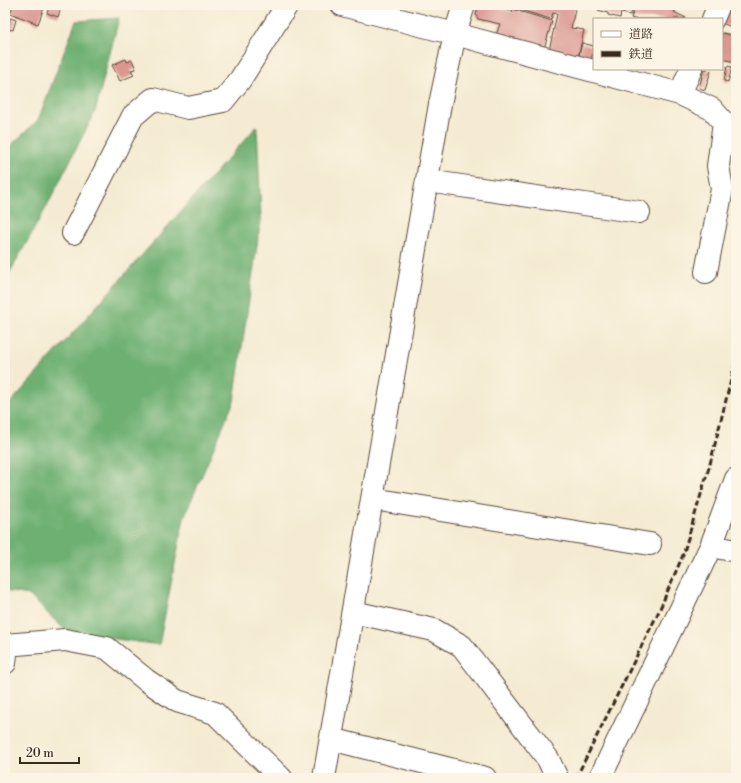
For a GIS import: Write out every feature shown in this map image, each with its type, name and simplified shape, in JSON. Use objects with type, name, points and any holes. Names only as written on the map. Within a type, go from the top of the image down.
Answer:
[{"type":"street","points":[[73,233],[133,116],[153,100],[188,108],[223,101],[240,80],[287,5]]},
{"type":"street","points":[[324,778],[440,104],[455,34],[464,5]]},
{"type":"street","points":[[713,18],[719,5]]},
{"type":"street","points":[[351,6],[680,94],[712,109],[724,123],[718,166],[722,189],[706,272]]},
{"type":"street","points":[[680,94],[691,70]]},
{"type":"street","points":[[427,181],[639,212]]},
{"type":"street","points":[[600,778],[711,546],[736,479]]},
{"type":"street","points":[[373,499],[650,544]]},
{"type":"street","points":[[711,546],[736,551]]},
{"type":"street","points":[[353,612],[434,630],[462,646],[548,759],[557,778]]},
{"type":"street","points":[[6,651],[65,640],[107,648],[146,680],[177,702],[215,713],[281,778]]},
{"type":"street","points":[[331,739],[485,778]]},
{"type":"green space","points":[[119,18],[95,112],[47,206],[5,281],[5,151],[38,120],[76,21]]},
{"type":"green space","points":[[257,126],[261,218],[234,401],[184,517],[159,645],[67,632],[29,595],[5,591],[5,409]]},
{"type":"building","points":[[13,5],[45,5],[38,24],[10,13]]},
{"type":"building","points":[[50,5],[62,5],[58,17],[47,13]]},
{"type":"building","points":[[478,5],[488,5],[512,12],[513,10],[496,5],[514,5],[516,7],[515,10],[552,21],[544,49],[496,35],[500,24],[478,19],[476,15]]},
{"type":"building","points":[[518,5],[576,5],[571,28],[584,30],[578,58],[549,51],[557,14],[553,13],[551,19],[517,9]]},
{"type":"building","points":[[599,5],[633,5],[631,15],[621,13],[620,18],[608,15],[608,13],[598,10]]},
{"type":"building","points":[[636,5],[677,5],[674,12],[686,18],[631,18]]},
{"type":"building","points":[[728,5],[736,8],[736,29],[723,23]]},
{"type":"building","points":[[10,18],[16,20],[13,30],[7,29]]},
{"type":"building","points":[[723,33],[736,36],[736,62],[723,59]]},
{"type":"building","points":[[582,43],[593,46],[591,63],[578,59]]},
{"type":"building","points":[[126,59],[127,62],[132,60],[136,69],[131,70],[134,75],[120,81],[112,65]]},
{"type":"building","points":[[727,66],[732,67],[728,82],[724,81]]},
{"type":"building","points":[[704,70],[711,71],[705,90],[699,88]]},
{"type":"railway","points":[[576,778],[659,611],[683,555],[710,464],[736,360]]}]
